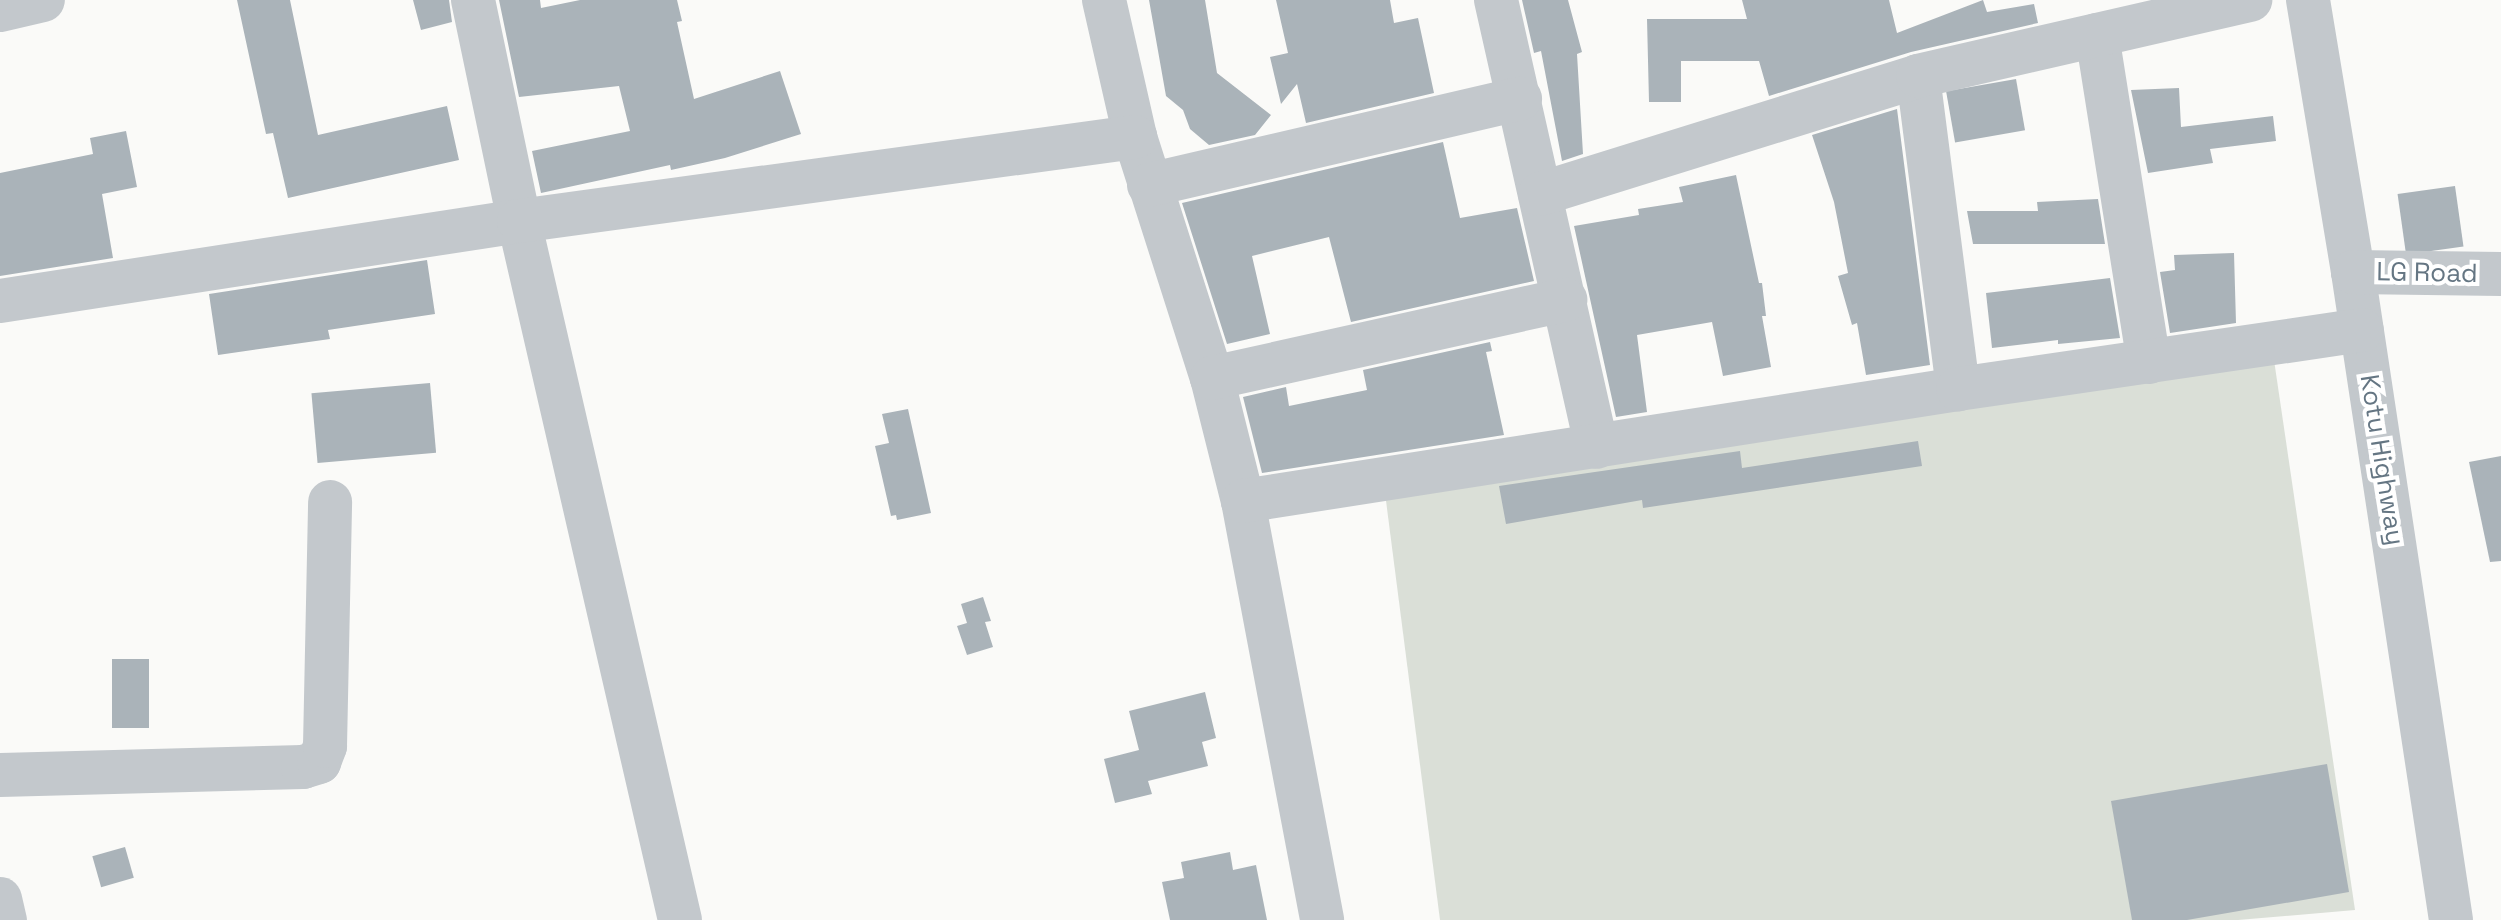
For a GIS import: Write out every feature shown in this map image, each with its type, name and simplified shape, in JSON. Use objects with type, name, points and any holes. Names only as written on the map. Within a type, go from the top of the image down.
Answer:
[{"type":"street","points":[[0,10],[43,0]]},
{"type":"street","points":[[473,0],[519,221],[680,920]]},
{"type":"street","points":[[1104,0],[1135,137],[1212,378],[1243,501],[1322,920]]},
{"type":"street","points":[[1496,0],[1597,447]]},
{"type":"street","points":[[1540,194],[1918,76],[2250,0]]},
{"type":"street","name":"Kotu Highway","points":[[2308,0],[2353,272],[2451,920]]},
{"type":"street","points":[[2097,35],[2149,362]]},
{"type":"street","points":[[1918,76],[1958,389]]},
{"type":"street","points":[[1149,185],[1520,99]]},
{"type":"street","points":[[0,301],[519,221],[1135,137]]},
{"type":"street","name":"LG Road","points":[[2353,272],[2501,274]]},
{"type":"street","points":[[1212,378],[1565,300]]},
{"type":"street","points":[[1243,501],[1958,389],[2362,330]]},
{"type":"street","points":[[0,775],[303,767],[319,762],[325,746],[330,502]]},
{"type":"street","points":[[0,899],[5,920]]},
{"type":"shaded area","points":[[2274,360],[2355,910],[2238,920],[1440,920],[1385,493]]},
{"type":"building","points":[[237,0],[290,0],[318,135],[447,106],[459,160],[288,198],[273,133],[266,134]]},
{"type":"building","points":[[413,0],[449,0],[452,22],[421,30]]},
{"type":"building","points":[[499,0],[540,0],[541,8],[580,0],[677,0],[682,21],[677,22],[694,99],[780,71],[801,134],[725,158],[671,170],[670,165],[541,193],[532,151],[630,131],[619,86],[519,97]]},
{"type":"building","points":[[1149,0],[1205,0],[1217,73],[1271,115],[1255,135],[1209,145],[1190,129],[1183,110],[1166,96]]},
{"type":"building","points":[[1276,0],[1390,0],[1394,23],[1418,18],[1434,93],[1306,123],[1297,84],[1281,104],[1270,57],[1288,53]]},
{"type":"building","points":[[1522,0],[1568,0],[1582,52],[1577,54],[1583,154],[1562,161],[1541,51],[1534,53]]},
{"type":"building","points":[[1742,0],[1889,0],[1897,33],[1983,0],[1987,12],[2034,4],[2038,23],[1911,52],[1769,96],[1759,61],[1681,61],[1681,102],[1649,102],[1647,19],[1747,19]]},
{"type":"building","points":[[2016,79],[2025,130],[1955,143],[1946,91]]},
{"type":"building","points":[[2179,88],[2181,127],[2273,116],[2276,141],[2210,149],[2213,163],[2148,173],[2131,90]]},
{"type":"building","points":[[1897,109],[1930,365],[1866,375],[1857,323],[1852,325],[1838,276],[1848,273],[1834,202],[1812,135]]},
{"type":"building","points":[[126,131],[137,187],[102,194],[113,258],[0,276],[0,173],[93,154],[90,138]]},
{"type":"building","points":[[1443,142],[1460,218],[1517,208],[1534,281],[1351,322],[1329,237],[1252,256],[1270,334],[1227,344],[1182,203]]},
{"type":"building","points":[[1736,175],[1759,283],[1762,283],[1766,316],[1762,316],[1771,367],[1723,376],[1712,322],[1637,335],[1647,412],[1616,417],[1574,226],[1639,215],[1638,209],[1683,202],[1679,187]]},
{"type":"building","points":[[2455,186],[2463,246],[2406,254],[2398,194]]},
{"type":"building","points":[[2098,199],[2105,244],[1973,244],[1967,211],[2038,211],[2037,202]]},
{"type":"building","points":[[2234,253],[2236,323],[2170,333],[2160,272],[2175,270],[2174,255]]},
{"type":"building","points":[[427,260],[435,314],[328,330],[330,339],[218,355],[209,294]]},
{"type":"building","points":[[2110,278],[2120,338],[2058,344],[2058,340],[1992,348],[1986,293]]},
{"type":"building","points":[[1490,342],[1492,351],[1486,352],[1504,435],[1262,473],[1243,397],[1286,387],[1289,406],[1367,390],[1363,370]]},
{"type":"building","points":[[430,383],[436,453],[318,463],[311,393]]},
{"type":"building","points":[[908,409],[931,513],[897,520],[896,515],[891,516],[875,446],[889,443],[882,414]]},
{"type":"building","points":[[1918,441],[1922,466],[1643,508],[1642,500],[1506,524],[1499,486],[1740,451],[1742,468]]},
{"type":"building","points":[[2501,456],[2501,561],[2490,562],[2469,462]]},
{"type":"building","points":[[983,597],[991,621],[985,622],[993,647],[967,655],[957,626],[967,623],[961,604]]},
{"type":"building","points":[[112,659],[149,659],[149,728],[112,728]]},
{"type":"building","points":[[1205,692],[1216,738],[1202,742],[1208,766],[1148,781],[1152,794],[1115,803],[1104,759],[1139,750],[1129,711]]},
{"type":"building","points":[[2327,764],[2349,892],[2187,920],[2132,920],[2111,801]]},
{"type":"building","points":[[125,847],[134,878],[101,887],[92,856]]},
{"type":"building","points":[[1230,852],[1233,870],[1256,865],[1267,920],[1170,920],[1162,882],[1184,878],[1181,862]]}]
